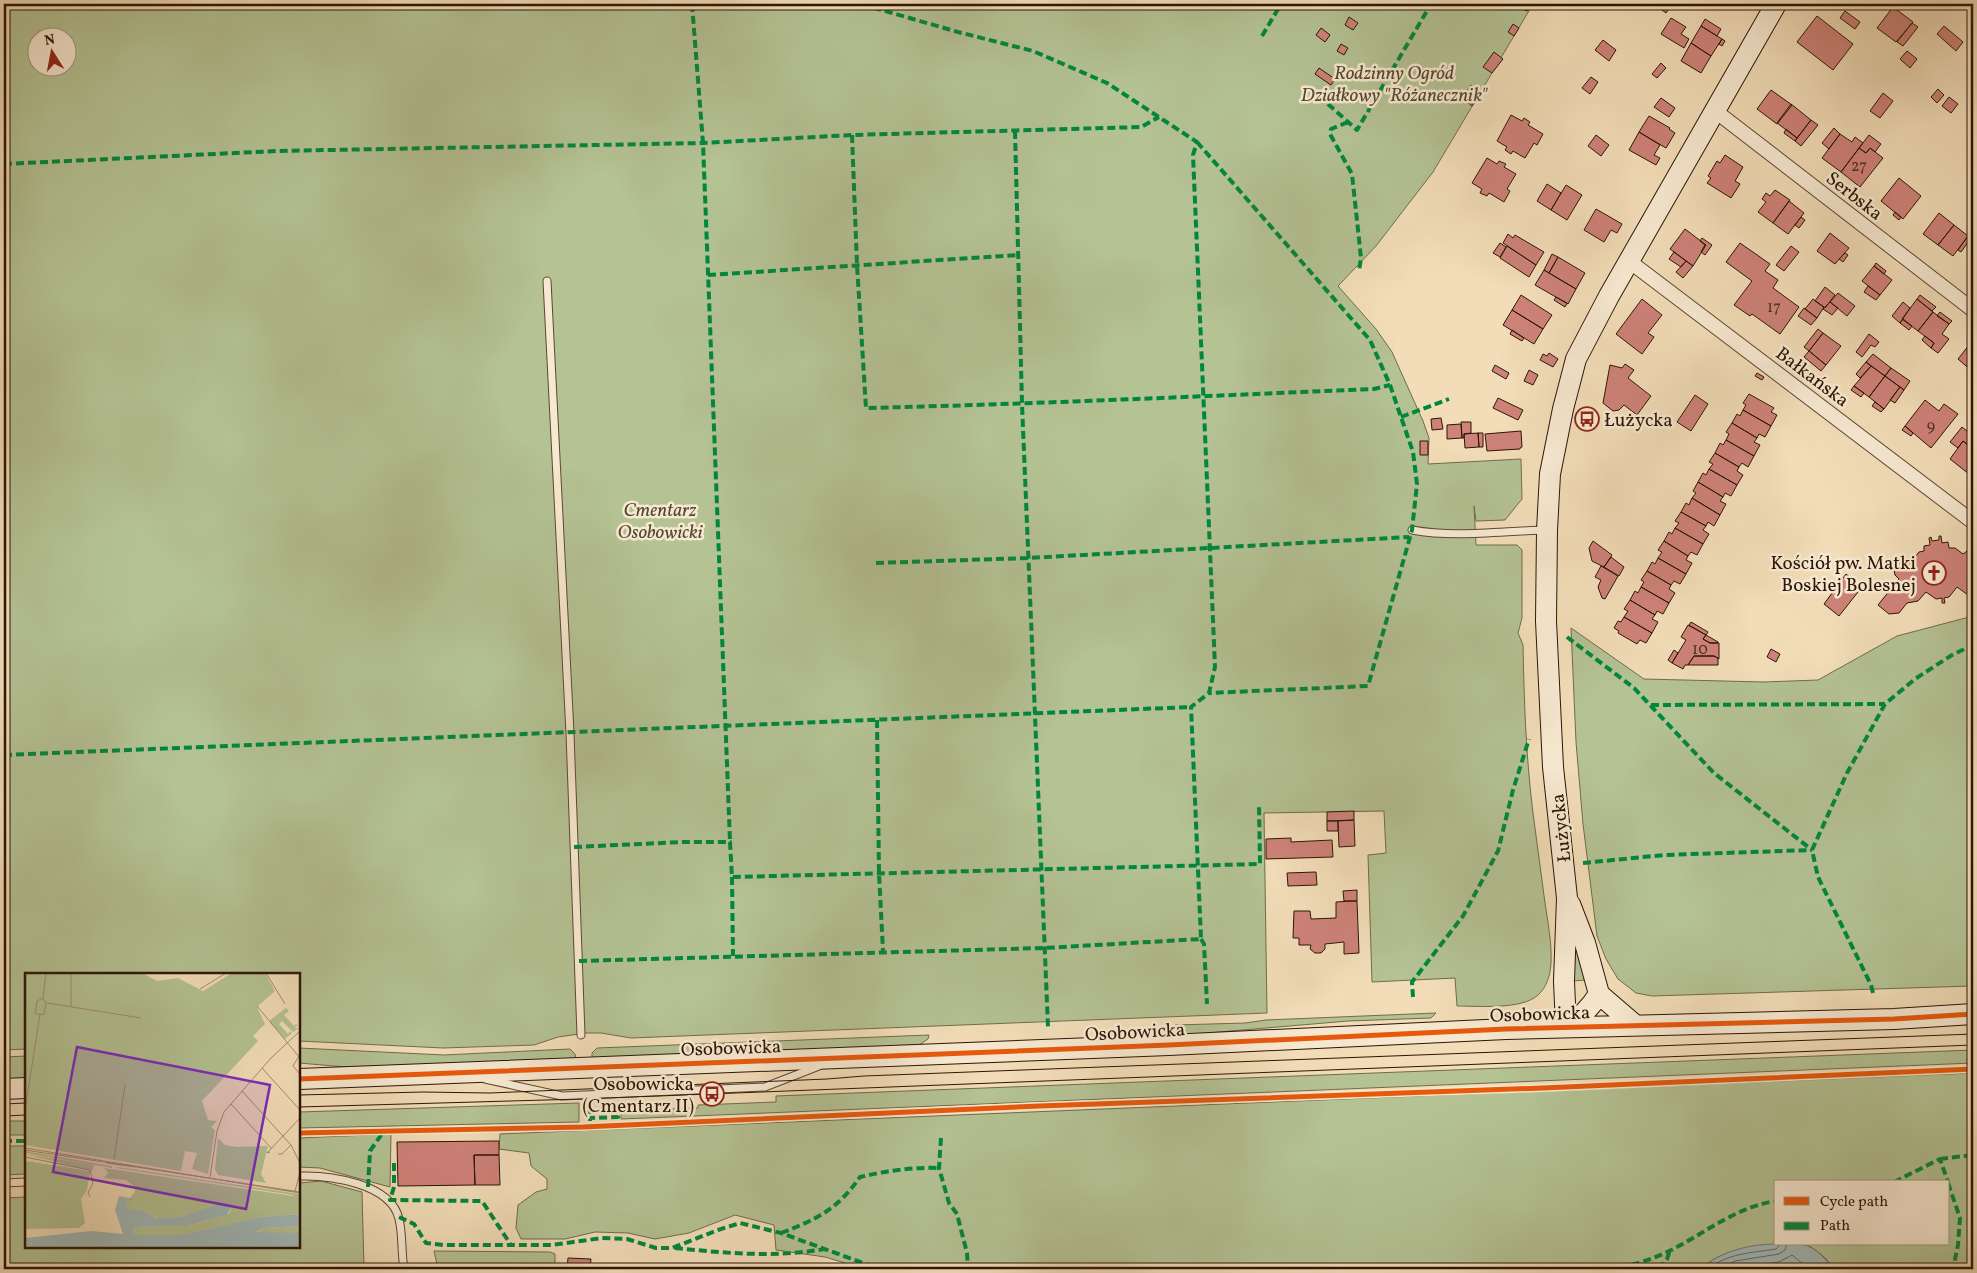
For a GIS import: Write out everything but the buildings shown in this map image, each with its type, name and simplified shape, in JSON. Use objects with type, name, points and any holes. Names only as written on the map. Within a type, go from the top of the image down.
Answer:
[{"type":"street","name":"Łużycka","points":[[1566,1027],[1564,981],[1567,898],[1553,767],[1546,621],[1550,474],[1563,409],[1576,360],[1714,110],[1776,4]]},
{"type":"street","name":"Serbska","points":[[1714,110],[1973,310]]},
{"type":"street","name":"Bałkańska","points":[[1629,262],[1653,278],[1973,522]]},
{"type":"street","name":"Łużycka","points":[[1567,898],[1585,943],[1599,994]]},
{"type":"street","points":[[1566,1027],[1579,1019],[1589,1009],[1599,994],[1635,1024]]},
{"type":"street","name":"Osobowicka","points":[[300,1079],[838,1059],[1635,1024],[1886,1019],[1973,1014]]},
{"type":"street","points":[[4,1089],[25,1088]]},
{"type":"lane","points":[[547,281],[570,733],[582,1035]]},
{"type":"lane","points":[[1412,530],[1422,532],[1475,533],[1547,530]]},
{"type":"lane","points":[[455,1072],[562,1096],[766,1086],[838,1059]]},
{"type":"lane","points":[[300,1176],[321,1175],[368,1187],[390,1200],[399,1217],[402,1235],[401,1255],[404,1269]]},
{"type":"lane","points":[[4,1183],[25,1182]]},
{"type":"green space","name":"Cmentarz Osobowicki","points":[[4,4],[1533,4],[1433,172],[1376,246],[1338,286],[1376,329],[1392,352],[1429,438],[1428,464],[1521,459],[1522,499],[1505,520],[1476,521],[1474,506],[1476,545],[1517,545],[1522,550],[1522,618],[1518,633],[1523,645],[1526,729],[1531,792],[1551,949],[1551,964],[1546,985],[1531,1000],[1511,1005],[1457,1006],[1455,978],[1372,982],[1368,855],[1386,853],[1384,811],[1264,813],[1267,1013],[631,1038],[601,1033],[586,1033],[558,1037],[534,1045],[443,1048],[300,1041],[300,973],[25,973],[25,1049],[4,1050]]},
{"type":"green space","points":[[1973,616],[1973,986],[1652,996],[1636,993],[1618,979],[1606,959],[1597,936],[1583,824],[1576,742],[1571,628],[1644,679],[1764,682],[1818,680],[1897,636]]},
{"type":"green space","points":[[1575,944],[1586,980],[1572,981]]},
{"type":"green space","points":[[1436,1013],[1431,1018],[1348,1021],[1184,1035],[1183,1029],[1175,1029],[1175,1025]]},
{"type":"green space","points":[[929,1035],[928,1039],[916,1047],[592,1059],[592,1053],[597,1048]]},
{"type":"green space","points":[[300,1048],[444,1055],[570,1049],[575,1054],[576,1060],[357,1068],[300,1063]]},
{"type":"green space","points":[[1973,1050],[1973,1063],[621,1119],[621,1108],[670,1106],[671,1109],[698,1108],[698,1105],[776,1102],[776,1096]]},
{"type":"green space","points":[[25,1056],[25,1078],[4,1079],[4,1057]]},
{"type":"green space","points":[[1973,1073],[1973,1269],[1833,1269],[1825,1258],[1809,1246],[1950,1246],[1950,1180],[1774,1180],[1774,1244],[1727,1253],[1709,1262],[1701,1269],[845,1269],[845,1263],[825,1257],[776,1250],[774,1225],[735,1215],[689,1233],[655,1239],[628,1233],[595,1232],[565,1239],[521,1239],[516,1228],[518,1205],[536,1192],[547,1189],[547,1179],[531,1166],[529,1153],[499,1149],[500,1134]]},
{"type":"green space","points":[[579,1103],[579,1122],[300,1128],[300,1112]]},
{"type":"green space","points":[[4,1121],[25,1121],[25,1135],[4,1135]]},
{"type":"green space","points":[[391,1134],[390,1187],[320,1168],[300,1167],[300,1138]]},
{"type":"green space","points":[[4,1146],[25,1146],[25,1174],[4,1175]]},
{"type":"green space","points":[[321,1181],[362,1192],[364,1269],[4,1269],[4,1198],[25,1197],[25,1248],[300,1248],[300,1183]]},
{"type":"green space","points":[[434,1251],[550,1252],[555,1254],[555,1269],[438,1269]]},
{"type":"water","points":[[1756,1245],[1807,1246],[1818,1252],[1833,1269],[1701,1269],[1726,1253]]},
{"type":"tram line","points":[[300,1095],[423,1092],[490,1093],[864,1076],[1973,1034]]},
{"type":"tram line","points":[[300,1107],[581,1099],[1973,1045]]},
{"type":"tram line","points":[[4,1104],[25,1103]]},
{"type":"tram line","points":[[4,1116],[25,1115]]},
{"type":"marked path","points":[[692,4],[703,143],[730,842]]},
{"type":"marked path","points":[[579,961],[1044,948],[1201,939],[1191,707],[1209,693],[1215,667],[1193,155],[1197,142],[1107,83],[1033,51],[861,4]]},
{"type":"marked path","points":[[1262,36],[1281,4]]},
{"type":"marked path","points":[[1310,88],[1357,130],[1431,4]]},
{"type":"marked path","points":[[4,164],[277,151],[703,143],[852,135],[1141,127],[1159,117]]},
{"type":"marked path","points":[[1348,122],[1331,129],[1330,134],[1352,174],[1361,258],[1359,271]]},
{"type":"marked path","points":[[1015,131],[1022,404],[1048,1027]]},
{"type":"marked path","points":[[852,135],[857,265],[866,408],[1374,389],[1390,385]]},
{"type":"marked path","points":[[1197,142],[1370,340],[1390,385],[1413,452],[1417,484],[1412,530],[1368,686],[1209,693]]},
{"type":"marked path","points":[[708,275],[1018,255]]},
{"type":"marked path","points":[[1401,417],[1449,399]]},
{"type":"marked path","points":[[876,563],[1028,558],[1409,537]]},
{"type":"marked path","points":[[1567,637],[1634,688],[1714,773],[1812,850]]},
{"type":"marked path","points":[[1873,993],[1871,985],[1818,877],[1812,850],[1847,773],[1885,704],[1915,679],[1952,655],[1973,645]]},
{"type":"marked path","points":[[1651,705],[1885,704]]},
{"type":"marked path","points":[[4,755],[1191,707]]},
{"type":"marked path","points":[[877,720],[879,873],[883,951]]},
{"type":"marked path","points":[[1413,997],[1412,982],[1463,916],[1498,851],[1513,790],[1529,739]]},
{"type":"marked path","points":[[574,847],[683,842],[730,842],[732,877],[1260,864],[1259,806]]},
{"type":"marked path","points":[[1583,863],[1664,855],[1812,850]]},
{"type":"marked path","points":[[732,877],[733,956]]},
{"type":"marked path","points":[[1201,939],[1204,944],[1207,1004]]},
{"type":"marked path","points":[[586,1112],[617,1111],[618,1117],[590,1118],[590,1126]]},
{"type":"marked path","points":[[368,1187],[370,1151],[384,1131]]},
{"type":"marked path","points":[[941,1138],[939,1168],[949,1203],[957,1214],[967,1253],[968,1269]]},
{"type":"marked path","points":[[4,1141],[25,1141]]},
{"type":"marked path","points":[[1940,1159],[1973,1155]]},
{"type":"marked path","points":[[1898,1180],[1940,1159],[1947,1180]]},
{"type":"marked path","points":[[394,1163],[394,1187],[390,1200],[482,1201],[511,1245]]},
{"type":"marked path","points":[[781,1233],[816,1218],[834,1206],[860,1177],[899,1170],[939,1168]]},
{"type":"marked path","points":[[1950,1189],[1960,1218],[1958,1245],[1953,1269]]},
{"type":"marked path","points":[[1596,1269],[1640,1263],[1669,1251],[1743,1211],[1774,1201]]},
{"type":"marked path","points":[[399,1217],[414,1224],[426,1243],[443,1245],[552,1245],[602,1238],[627,1239],[656,1248],[672,1248],[740,1223],[781,1233],[874,1267],[893,1269]]},
{"type":"marked path","points":[[675,1248],[769,1254],[824,1249]]},
{"type":"marked path","points":[[1659,1269],[1667,1259],[1670,1250]]},
{"type":"cycle path","points":[[300,1079],[1169,1045],[1506,1029],[1894,1019],[1973,1014]]},
{"type":"cycle path","points":[[300,1133],[583,1127],[1039,1106],[1543,1088],[1973,1069]]},
{"type":"place","name":"Łużycka","points":[[1587,419]]},
{"type":"place","name":"Kościół pw. Matki Boskiej Bolesnej","points":[[1934,573]]},
{"type":"place","name":"Osobowicka (Cmentarz II)","points":[[712,1094]]},
{"type":"park label","name":"Rodzinny Ogród Działkowy \"Różanecznik\"","points":[[1394,83]]}]
